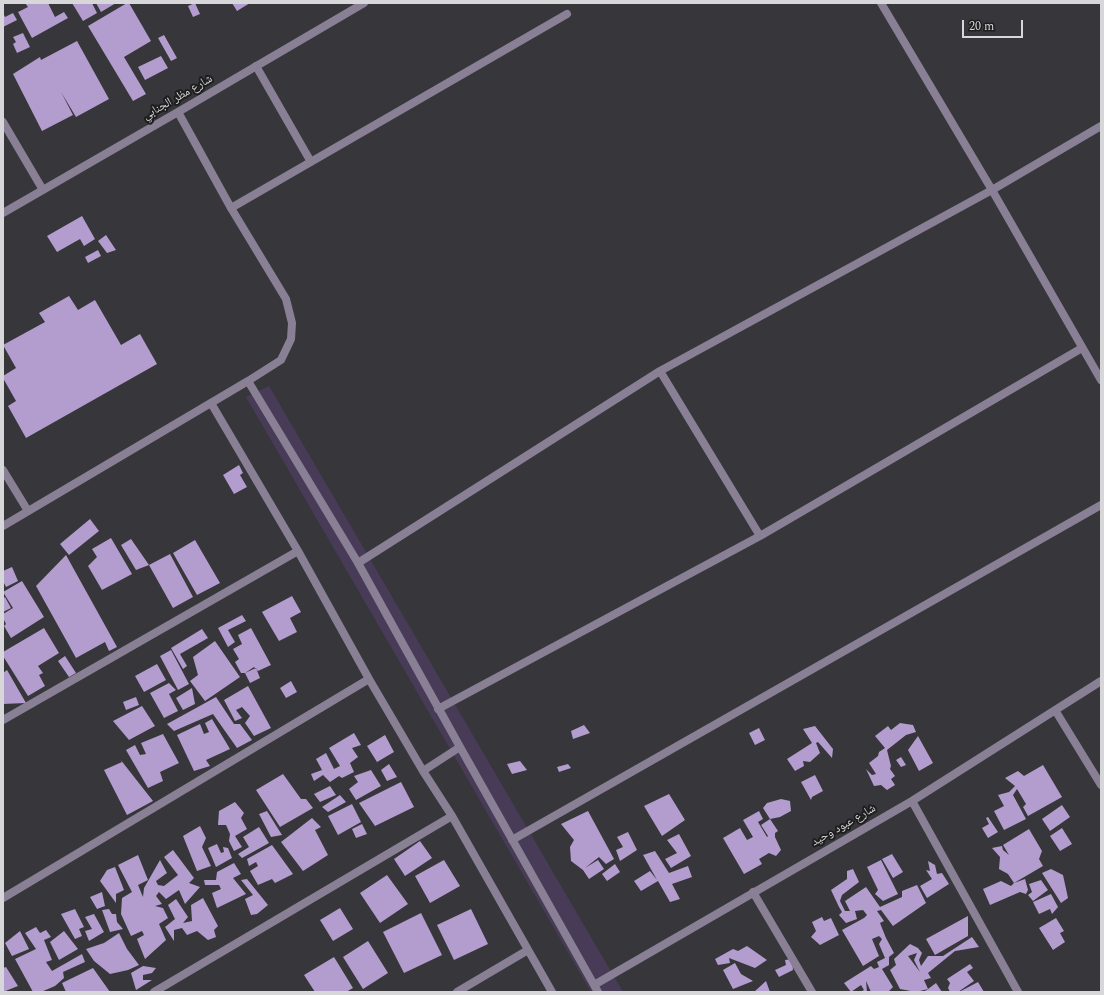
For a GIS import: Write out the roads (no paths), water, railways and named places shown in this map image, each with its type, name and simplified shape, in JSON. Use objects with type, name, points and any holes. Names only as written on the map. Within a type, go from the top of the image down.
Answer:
[{"type":"street","name":"شارع مظر الجنابي","points":[[3,213],[364,3]]},
{"type":"street","points":[[881,3],[992,190],[1101,380]]},
{"type":"street","points":[[231,208],[567,14]]},
{"type":"street","points":[[256,66],[311,162]]},
{"type":"street","points":[[3,526],[248,382],[281,360],[291,339],[292,323],[286,299],[231,208],[178,112]]},
{"type":"street","points":[[3,122],[43,190]]},
{"type":"street","points":[[358,563],[660,371],[992,190],[1101,126]]},
{"type":"street","points":[[438,709],[760,536],[1082,348]]},
{"type":"street","points":[[660,371],[760,536]]},
{"type":"street","points":[[248,382],[358,563],[438,709],[596,988]]},
{"type":"street","points":[[211,403],[298,551],[369,679],[423,771],[452,816],[552,992]]},
{"type":"street","points":[[3,470],[28,511]]},
{"type":"street","points":[[512,840],[1101,505]]},
{"type":"street","points":[[3,720],[298,551]]},
{"type":"street","points":[[3,898],[369,679]]},
{"type":"street","name":"شارع عبود وحيد","points":[[596,988],[753,892],[912,801],[1101,681]]},
{"type":"street","points":[[1055,710],[1101,785]]},
{"type":"street","points":[[423,771],[460,747]]},
{"type":"street","points":[[912,801],[1018,992]]},
{"type":"street","points":[[154,992],[452,816]]},
{"type":"street","points":[[753,892],[812,992]]},
{"type":"street","points":[[457,992],[528,950]]}]
